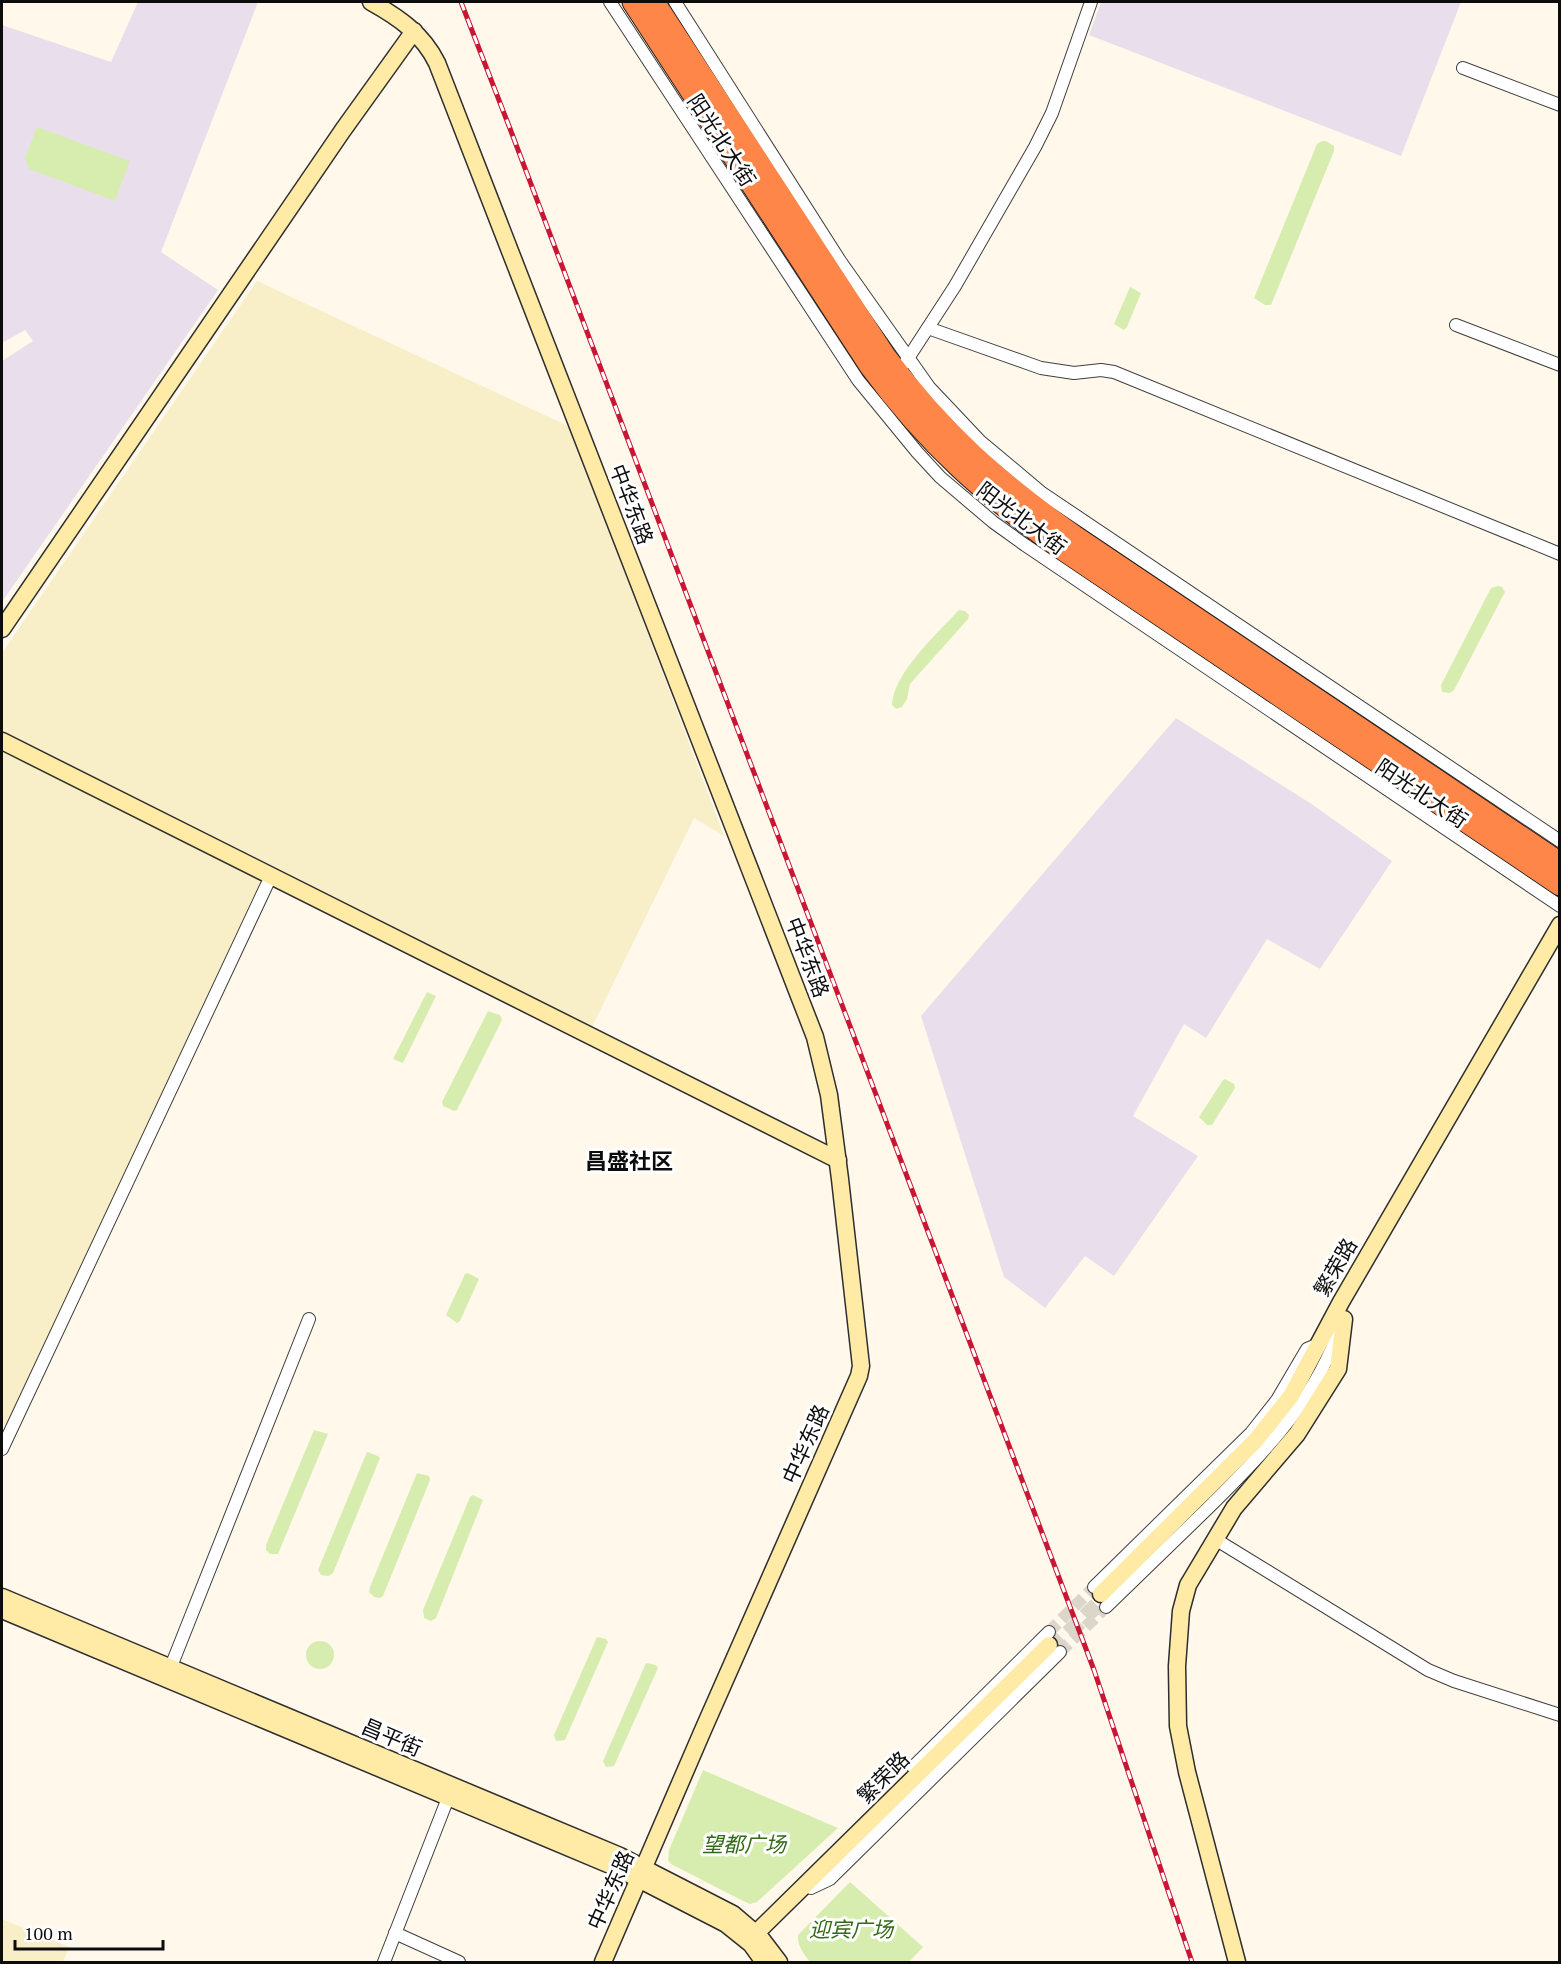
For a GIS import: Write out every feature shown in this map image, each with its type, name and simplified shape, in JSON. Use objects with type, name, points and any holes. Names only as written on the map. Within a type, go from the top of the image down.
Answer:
[{"type":"highway","name":"阳光北大街","points":[[633,2],[865,358],[902,407],[960,469],[1020,520],[1066,552],[1560,885]]},
{"type":"highway","name":"阳光北大街","points":[[654,2],[863,323],[904,366],[963,448],[1031,506],[1560,863]]},
{"type":"street","name":"中华东路","points":[[370,2],[414,31],[430,48],[437,63],[815,1037],[829,1095],[838,1160],[860,1355],[859,1376],[603,1962]]},
{"type":"street","points":[[610,2],[858,380],[940,477],[993,522],[1069,576],[1560,906]]},
{"type":"street","points":[[675,2],[904,366],[928,387],[980,441],[1042,493],[1560,841]]},
{"type":"street","points":[[904,366],[1035,147],[1052,113],[1091,2]]},
{"type":"street","points":[[2,629],[329,150],[414,31]]},
{"type":"street","points":[[1463,68],[1560,105]]},
{"type":"street","points":[[1456,324],[1560,365]]},
{"type":"street","points":[[928,328],[1050,369],[1074,373],[1101,370],[1114,372],[1560,554]]},
{"type":"street","points":[[2,741],[838,1160]]},
{"type":"street","points":[[2,1449],[271,876]]},
{"type":"street","name":"繁荣路","points":[[1560,925],[1346,1293],[1290,1396],[1263,1431],[1101,1597],[1268,1435],[1295,1399],[1344,1319],[1560,946]]},
{"type":"street","points":[[1237,1962],[1187,1772],[1178,1726],[1177,1666],[1181,1611],[1188,1584],[1234,1508],[1297,1434],[1338,1369],[1344,1319]]},
{"type":"street","points":[[170,1669],[309,1320]]},
{"type":"street","points":[[1215,1539],[1428,1670],[1454,1681],[1560,1715]]},
{"type":"street","name":"昌平街","points":[[2,1597],[609,1852],[642,1874]]},
{"type":"street","name":"昌平街","points":[[2,1610],[615,1867],[642,1874],[733,1914],[754,1939]]},
{"type":"street","name":"繁荣路","points":[[754,1939],[1052,1645]]},
{"type":"street","points":[[384,1962],[448,1798]]},
{"type":"street","points":[[395,1933],[459,1962]]},
{"type":"street","points":[[754,1939],[764,1962]]},
{"type":"street","points":[[754,1939],[778,1962]]},
{"type":"shaded area","points":[[138,2],[258,2],[161,252],[218,290],[2,602],[2,361],[33,341],[25,330],[2,343],[2,25],[111,62]]},
{"type":"shaded area","points":[[1101,2],[1461,2],[1401,156],[1089,35]]},
{"type":"shaded area","points":[[257,281],[570,427],[724,836],[694,818],[590,1031],[2,734],[2,653]]},
{"type":"shaded area","points":[[1176,718],[1310,803],[1392,861],[1320,969],[1267,939],[1206,1038],[1184,1024],[1133,1116],[1198,1156],[1114,1276],[1085,1256],[1045,1308],[1004,1277],[921,1016]]},
{"type":"shaded area","points":[[2,748],[265,879],[6,1425],[2,1423]]},
{"type":"shaded area","points":[[2,1919],[69,1947],[63,1962],[2,1962]]},
{"type":"green space","points":[[37,127],[130,161],[115,201],[29,169],[25,158]]},
{"type":"green space","points":[[1322,141],[1334,146],[1334,151],[1271,305],[1265,305],[1254,298],[1317,144]]},
{"type":"green space","points":[[1130,287],[1141,293],[1124,330],[1114,324]]},
{"type":"green space","points":[[1502,587],[1505,592],[1454,690],[1450,693],[1442,692],[1441,685],[1491,588]]},
{"type":"green space","points":[[959,610],[969,615],[968,619],[910,684],[907,699],[902,707],[896,709],[892,705],[894,693],[908,667]]},
{"type":"green space","points":[[427,992],[436,996],[403,1063],[393,1059]]},
{"type":"green space","points":[[488,1011],[500,1015],[502,1020],[457,1110],[454,1111],[443,1106],[442,1102]]},
{"type":"green space","points":[[1225,1079],[1234,1084],[1235,1088],[1212,1125],[1207,1125],[1199,1117]]},
{"type":"green space","points":[[468,1273],[479,1279],[457,1323],[446,1315],[465,1274]]},
{"type":"green space","points":[[314,1430],[328,1434],[278,1554],[270,1554],[266,1550],[266,1545]]},
{"type":"green space","points":[[367,1452],[380,1458],[333,1573],[329,1576],[321,1575],[318,1570]]},
{"type":"green space","points":[[417,1473],[429,1476],[430,1480],[383,1596],[374,1597],[369,1592],[370,1587]]},
{"type":"green space","points":[[473,1495],[483,1500],[436,1618],[431,1621],[424,1618],[423,1610],[470,1497]]},
{"type":"green space","points":[[597,1637],[606,1639],[608,1642],[565,1740],[556,1741],[554,1735]]},
{"type":"green space","points":[[320,1641],[330,1645],[334,1655],[330,1665],[320,1669],[310,1665],[306,1655],[310,1645]]},
{"type":"green space","points":[[646,1663],[656,1665],[658,1668],[614,1766],[606,1767],[603,1761]]},
{"type":"green space","name":"望都广场","points":[[703,1770],[838,1828],[757,1902],[750,1904],[743,1901],[671,1864],[668,1860],[669,1850]]},
{"type":"green space","name":"迎宾广场","points":[[850,1882],[923,1947],[909,1962],[810,1962],[805,1956],[798,1935]]},
{"type":"tunnel","points":[[1049,1632],[1094,1587]]},
{"type":"tunnel","points":[[1051,1650],[1104,1598]]},
{"type":"tunnel","points":[[1060,1652],[1106,1607]]},
{"type":"railway","points":[[461,2],[1094,1670],[1192,1962]]},
{"type":"district","name":"昌盛社区","points":[[629,1160]]}]
